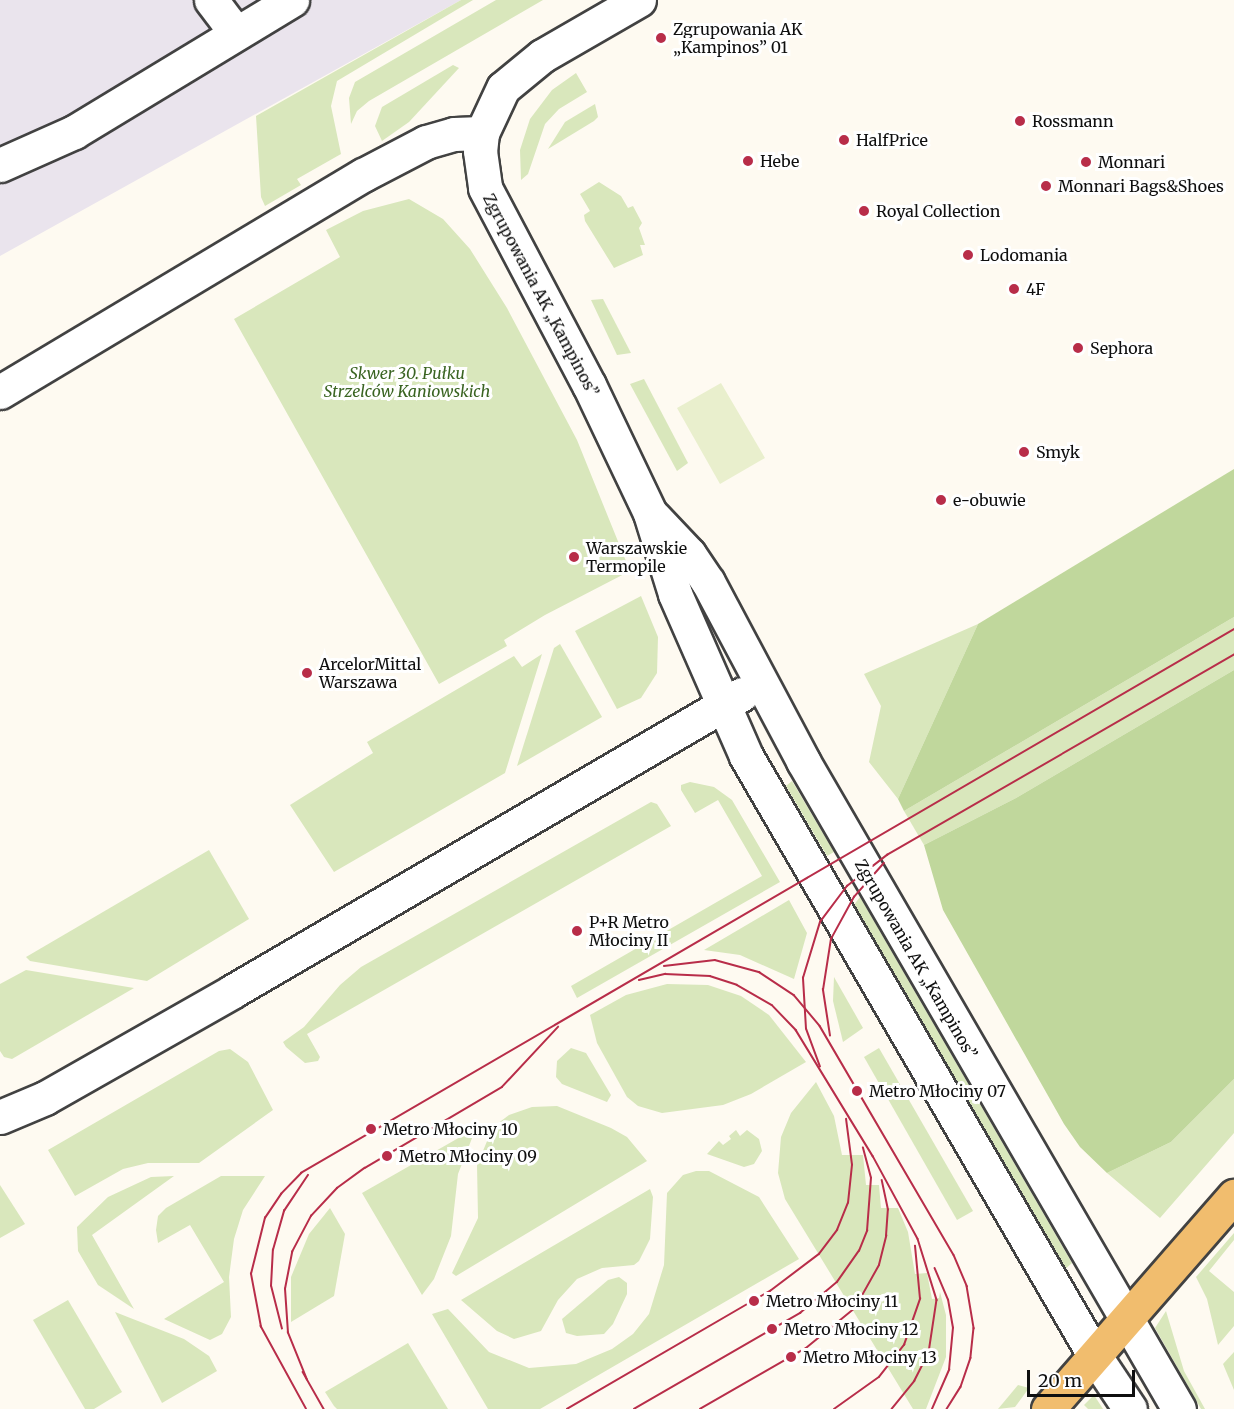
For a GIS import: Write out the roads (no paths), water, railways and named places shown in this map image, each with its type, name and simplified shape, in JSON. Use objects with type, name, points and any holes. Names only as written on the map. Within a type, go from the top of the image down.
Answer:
[{"type":"main road","points":[[1048,1409],[1126,1323],[1234,1196]]},
{"type":"street","points":[[211,0],[237,33]]},
{"type":"street","points":[[0,165],[74,132],[292,0]]},
{"type":"street","name":"Zgrupowania AK „Kampinos”","points":[[639,0],[520,70],[490,109],[482,133],[481,170],[492,206],[589,385],[650,513],[675,594],[723,705],[762,786],[1095,1358],[1130,1409]]},
{"type":"street","points":[[0,392],[363,175],[426,142],[454,134],[482,133]]},
{"type":"street","name":"Zgrupowania AK „Kampinos”","points":[[650,513],[689,555],[708,582],[759,684],[1126,1323],[1179,1409]]},
{"type":"street","points":[[0,1117],[45,1098],[759,684]]},
{"type":"street","points":[[0,1136],[45,1098]]},
{"type":"tram line","points":[[306,1409],[261,1327],[251,1274],[265,1218],[281,1194],[301,1173],[1234,629]]},
{"type":"tram line","points":[[820,1067],[806,1029],[803,978],[820,922],[847,886],[887,855],[1234,655]]},
{"type":"tram line","points":[[830,1036],[823,990],[831,939],[854,897],[884,863]]},
{"type":"tram line","points":[[664,966],[715,960],[759,972],[794,995],[820,1026],[954,1255],[967,1286],[974,1328],[971,1358],[961,1387],[947,1409]]},
{"type":"tram line","points":[[639,980],[665,974],[710,976],[737,985],[772,1005],[796,1030],[873,1156],[918,1239],[937,1300],[929,1353],[915,1381],[892,1409]]},
{"type":"tram line","points":[[307,1380],[288,1333],[285,1289],[292,1252],[311,1216],[337,1188],[365,1168],[502,1087],[558,1027]]},
{"type":"tram line","points":[[567,1409],[770,1291],[819,1254],[837,1230],[848,1203],[852,1165],[846,1119]]},
{"type":"tram line","points":[[634,1409],[800,1313],[837,1282],[859,1251],[867,1231],[871,1178],[863,1148]]},
{"type":"tram line","points":[[282,1329],[271,1286],[273,1250],[284,1211],[308,1175]]},
{"type":"tram line","points":[[700,1409],[806,1348],[855,1308],[879,1265],[886,1236],[888,1210],[882,1181]]},
{"type":"tram line","points":[[834,1409],[879,1377],[904,1345],[920,1299],[915,1246]]},
{"type":"tram line","points":[[932,1409],[949,1370],[953,1328],[948,1300],[935,1269]]},
{"type":"tram line","points":[[303,1372],[324,1409]]},
{"type":"place","name":"Zgrupowania AK „Kampinos” 01","points":[[661,38]]},
{"type":"place","name":"Rossmann","points":[[1020,121]]},
{"type":"place","name":"HalfPrice","points":[[844,140]]},
{"type":"place","name":"Hebe","points":[[748,161]]},
{"type":"place","name":"Monnari","points":[[1086,162]]},
{"type":"place","name":"Monnari Bags&Shoes","points":[[1046,186]]},
{"type":"place","name":"Royal Collection","points":[[864,211]]},
{"type":"place","name":"Lodomania","points":[[968,255]]},
{"type":"place","name":"4F","points":[[1014,289]]},
{"type":"place","name":"Sephora","points":[[1078,348]]},
{"type":"place","name":"Smyk","points":[[1024,452]]},
{"type":"place","name":"e-obuwie","points":[[941,500]]},
{"type":"place","name":"Warszawskie Termopile","points":[[574,557]]},
{"type":"place","name":"ArcelorMittal Warszawa","points":[[307,673]]},
{"type":"place","name":"P+R Metro Młociny II","points":[[577,931]]},
{"type":"place","name":"Metro Młociny 07","points":[[857,1091]]},
{"type":"place","name":"Metro Młociny 10","points":[[371,1129]]},
{"type":"place","name":"Metro Młociny 09","points":[[387,1156]]},
{"type":"place","name":"Metro Młociny 11","points":[[754,1301]]},
{"type":"place","name":"Metro Młociny 12","points":[[772,1329]]},
{"type":"place","name":"Metro Młociny 13","points":[[791,1357]]},
{"type":"park label","name":"Skwer 30. Pułku Strzelców Kaniowskich","points":[[407,382]]}]
